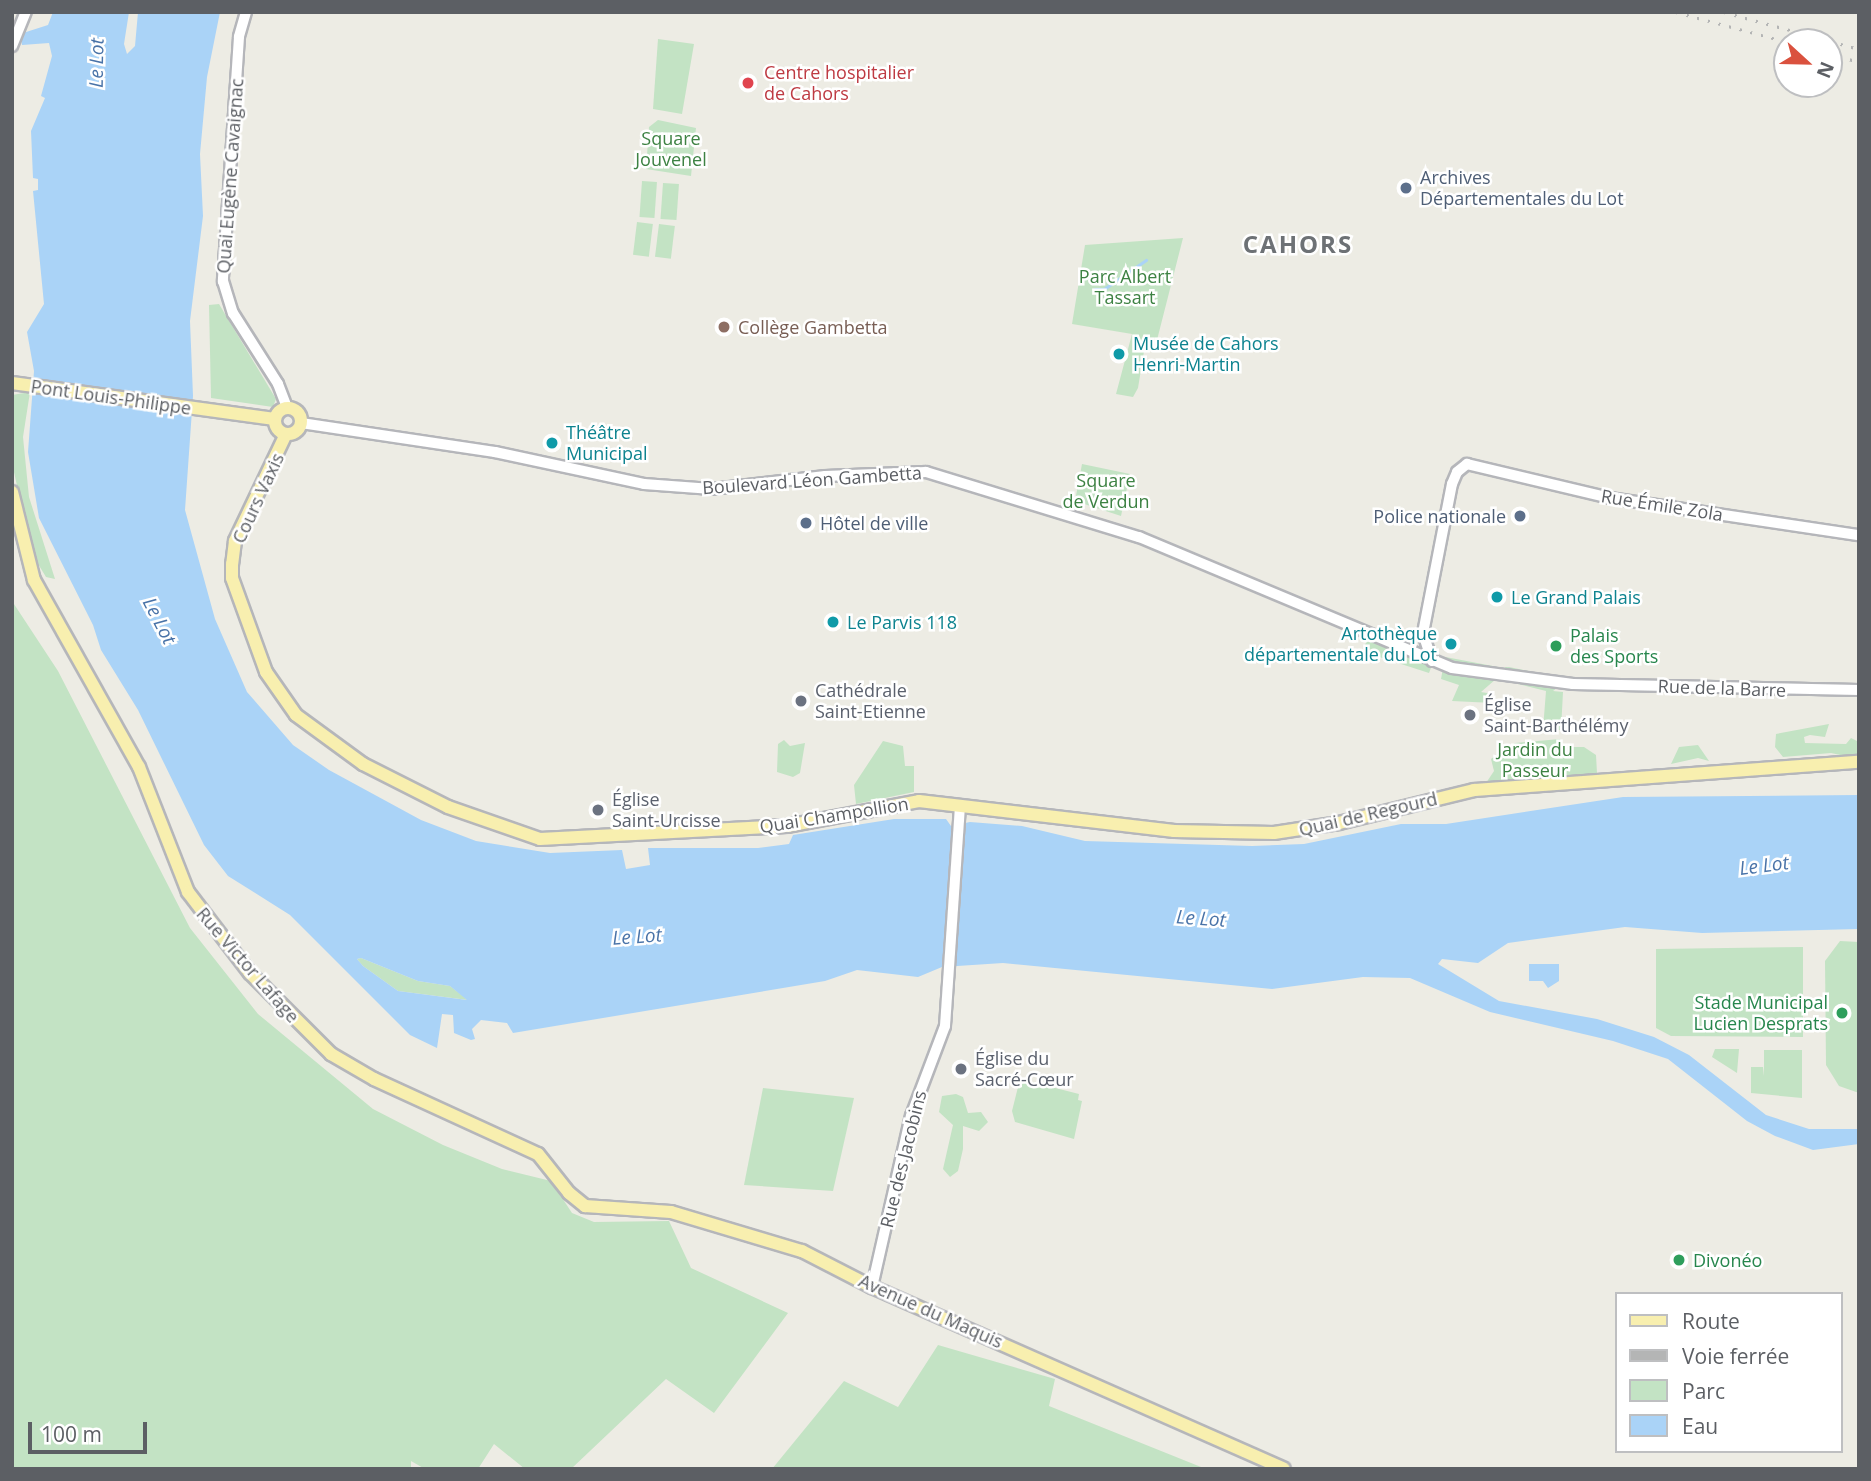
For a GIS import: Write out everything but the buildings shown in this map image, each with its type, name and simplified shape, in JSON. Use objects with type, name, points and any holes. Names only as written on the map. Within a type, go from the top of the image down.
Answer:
[{"type":"main road","name":"Pont Louis-Philippe","points":[[12,383],[275,419]]},
{"type":"main road","points":[[287,408],[298,412],[301,423],[297,431],[286,434],[279,430],[275,419],[287,408]]},
{"type":"main road","name":"Boulevard Léon Gambetta","points":[[301,423],[493,452],[658,485],[712,489],[825,476],[926,472],[1139,537],[1432,661],[1502,676],[1584,684]]},
{"type":"main road","name":"Cours Vaxis","points":[[286,434],[235,541],[232,564],[232,578],[266,672],[285,702],[316,733],[377,772],[443,805],[540,839]]},
{"type":"main road","name":"Rue Émile Zola","points":[[1423,633],[1452,484],[1457,471],[1467,464],[1610,498],[1859,535]]},
{"type":"main road","name":"Rue Victor Lafage","points":[[12,492],[34,580],[138,767],[188,892],[250,973],[331,1054],[374,1079],[538,1154],[569,1193]]},
{"type":"main road","points":[[1390,643],[1413,642],[1423,633],[1432,661]]},
{"type":"main road","name":"Rue de la Barre","points":[[1584,684],[1859,690]]},
{"type":"main road","name":"Quai de Regourd","points":[[959,812],[1200,833],[1264,833],[1339,823],[1474,790],[1692,771],[1859,762]]},
{"type":"main road","name":"Quai Champollion","points":[[540,839],[787,826],[907,802],[959,812]]},
{"type":"main road","name":"Avenue du Maquis","points":[[569,1193],[595,1209],[671,1212],[776,1241],[872,1287],[1284,1469]]},
{"type":"street","points":[[12,45],[26,12]]},
{"type":"street","name":"Quai Eugène Cavaignac","points":[[246,12],[239,37],[223,281],[233,313],[278,384],[287,408]]},
{"type":"street","name":"Rue des Jacobins","points":[[872,1287],[911,1116],[943,1034],[959,812]]},
{"type":"green space","points":[[658,39],[694,44],[682,114],[653,109]]},
{"type":"green space","name":"Square Jouvenel","points":[[658,120],[696,128],[691,176],[646,169],[649,127]]},
{"type":"green space","points":[[642,181],[657,182],[654,218],[639,217]]},
{"type":"green space","points":[[663,183],[679,184],[676,220],[660,219]]},
{"type":"green space","points":[[637,222],[653,224],[649,257],[633,255]]},
{"type":"green space","points":[[659,224],[675,226],[671,259],[655,257]]},
{"type":"green space","name":"Parc Albert Tassart","points":[[1183,238],[1157,340],[1146,339],[1138,388],[1133,397],[1116,394],[1132,334],[1072,324],[1085,245]]},
{"type":"green space","points":[[219,304],[276,399],[273,407],[211,398],[209,305]]},
{"type":"green space","points":[[30,392],[23,437],[29,497],[55,579],[46,577],[32,554],[12,463],[12,395]]},
{"type":"green space","name":"Square de Verdun","points":[[1082,464],[1130,474],[1121,516],[1075,501]]},
{"type":"green space","points":[[12,601],[58,671],[190,928],[258,1014],[373,1109],[443,1145],[502,1169],[551,1181],[572,1213],[594,1222],[669,1221],[691,1268],[788,1313],[714,1413],[666,1379],[571,1469],[525,1469],[494,1444],[478,1469],[425,1469],[411,1461],[411,1469],[12,1469]]},
{"type":"green space","points":[[1370,637],[1432,665],[1429,673],[1370,654],[1364,646]]},
{"type":"green space","points":[[1435,655],[1498,667],[1496,679],[1481,692],[1493,694],[1493,703],[1452,701],[1459,685],[1441,679],[1443,668]]},
{"type":"green space","points":[[1505,667],[1562,678],[1561,685],[1553,691],[1563,692],[1561,730],[1543,729],[1546,691],[1518,684],[1507,674]]},
{"type":"green space","points":[[1829,724],[1825,737],[1810,735],[1804,737],[1805,743],[1846,744],[1851,738],[1859,742],[1859,759],[1831,753],[1783,757],[1775,747],[1776,734]]},
{"type":"green space","name":"Jardin du Passeur","points":[[1560,739],[1564,747],[1584,747],[1596,755],[1597,773],[1484,786],[1494,771],[1491,759],[1502,751],[1515,743]]},
{"type":"green space","points":[[784,740],[790,746],[805,743],[800,773],[793,777],[777,772],[778,744]]},
{"type":"green space","points":[[883,741],[903,746],[905,766],[914,766],[914,792],[856,804],[854,785]]},
{"type":"green space","points":[[1698,745],[1709,761],[1698,758],[1671,764],[1679,747]]},
{"type":"green space","name":"Stade Municipal Lucien Desprats","points":[[1840,941],[1859,942],[1859,1093],[1839,1086],[1826,1065],[1825,961]]},
{"type":"green space","points":[[1803,947],[1803,1037],[1671,1036],[1656,1028],[1656,949]]},
{"type":"green space","points":[[361,958],[418,981],[450,986],[468,1000],[398,991],[363,966],[357,959]]},
{"type":"green space","points":[[1715,1049],[1739,1049],[1737,1073],[1712,1057]]},
{"type":"green space","points":[[1764,1050],[1802,1050],[1802,1098],[1751,1093],[1751,1067],[1763,1067],[1764,1076]]},
{"type":"green space","points":[[1020,1079],[1079,1094],[1078,1100],[1082,1101],[1074,1139],[1015,1122],[1012,1111]]},
{"type":"green space","points":[[763,1088],[854,1098],[833,1191],[744,1185]]},
{"type":"green space","points":[[956,1094],[963,1097],[968,1113],[981,1112],[988,1122],[979,1131],[963,1126],[963,1149],[958,1171],[950,1177],[943,1169],[953,1125],[939,1112],[942,1096]]},
{"type":"green space","points":[[938,1345],[1055,1379],[1049,1406],[1206,1469],[772,1469],[844,1381],[898,1407]]},
{"type":"water","name":"Le Lot","points":[[53,12],[129,12],[124,44],[127,54],[135,46],[138,12],[220,12],[207,77],[200,154],[203,216],[190,321],[193,396],[185,510],[215,619],[247,692],[293,745],[329,770],[421,820],[476,841],[550,853],[622,850],[626,869],[650,865],[648,848],[758,848],[789,844],[793,835],[894,819],[946,819],[951,826],[970,822],[1022,826],[1085,841],[1252,846],[1304,844],[1401,824],[1446,824],[1623,797],[1859,795],[1859,929],[1702,933],[1625,927],[1508,943],[1478,963],[1442,959],[1438,964],[1499,1001],[1597,1019],[1654,1037],[1689,1055],[1766,1115],[1809,1129],[1859,1129],[1859,1144],[1813,1150],[1775,1136],[1747,1121],[1668,1059],[1613,1041],[1490,1012],[1410,978],[1363,977],[1272,989],[1003,963],[942,967],[918,977],[857,970],[825,981],[513,1033],[507,1023],[481,1020],[472,1029],[475,1039],[471,1040],[454,1033],[453,1015],[442,1014],[437,1048],[410,1035],[290,915],[228,876],[204,845],[138,710],[101,650],[93,625],[39,518],[28,452],[34,371],[27,332],[44,304],[33,191],[38,190],[38,179],[33,178],[31,131],[45,98],[41,96],[52,56],[49,43],[22,45],[21,39],[23,33],[48,25]],"holes":[[[361,958],[418,981],[450,986],[467,1000],[398,991],[357,959]]]},
{"type":"water","points":[[1529,964],[1559,964],[1559,981],[1548,988],[1543,981],[1529,981]]},
{"type":"waterway","points":[[1095,289],[1104,289],[1146,260]]},
{"type":"railway","points":[[1676,12],[1773,38]]},
{"type":"railway","points":[[1724,12],[1859,49]]},
{"type":"railway","points":[[1843,57],[1859,62]]},
{"type":"place","name":"Centre hospitalier de Cahors","points":[[748,83]]},
{"type":"place","name":"Archives Départementales du Lot","points":[[1406,188]]},
{"type":"place","name":"Collège Gambetta","points":[[724,327]]},
{"type":"place","name":"Musée de Cahors Henri-Martin","points":[[1119,354]]},
{"type":"place","name":"Théâtre Municipal","points":[[552,443]]},
{"type":"place","name":"Police nationale","points":[[1520,516]]},
{"type":"place","name":"Hôtel de ville","points":[[806,523]]},
{"type":"place","name":"Le Grand Palais","points":[[1497,597]]},
{"type":"place","name":"Le Parvis 118","points":[[833,622]]},
{"type":"place","name":"Artothèque départementale du Lot","points":[[1451,644]]},
{"type":"place","name":"Palais des Sports","points":[[1556,646]]},
{"type":"place","name":"Cathédrale Saint-Etienne","points":[[801,701]]},
{"type":"place","name":"Église Saint-Barthélémy","points":[[1470,715]]},
{"type":"place","name":"Église Saint-Urcisse","points":[[598,810]]},
{"type":"place","name":"Stade Municipal Lucien Desprats","points":[[1842,1013]]},
{"type":"place","name":"Église du Sacré-Cœur","points":[[961,1069]]},
{"type":"place","name":"Divonéo","points":[[1679,1260]]},
{"type":"district","name":"CAHORS","points":[[1298,244]]}]
